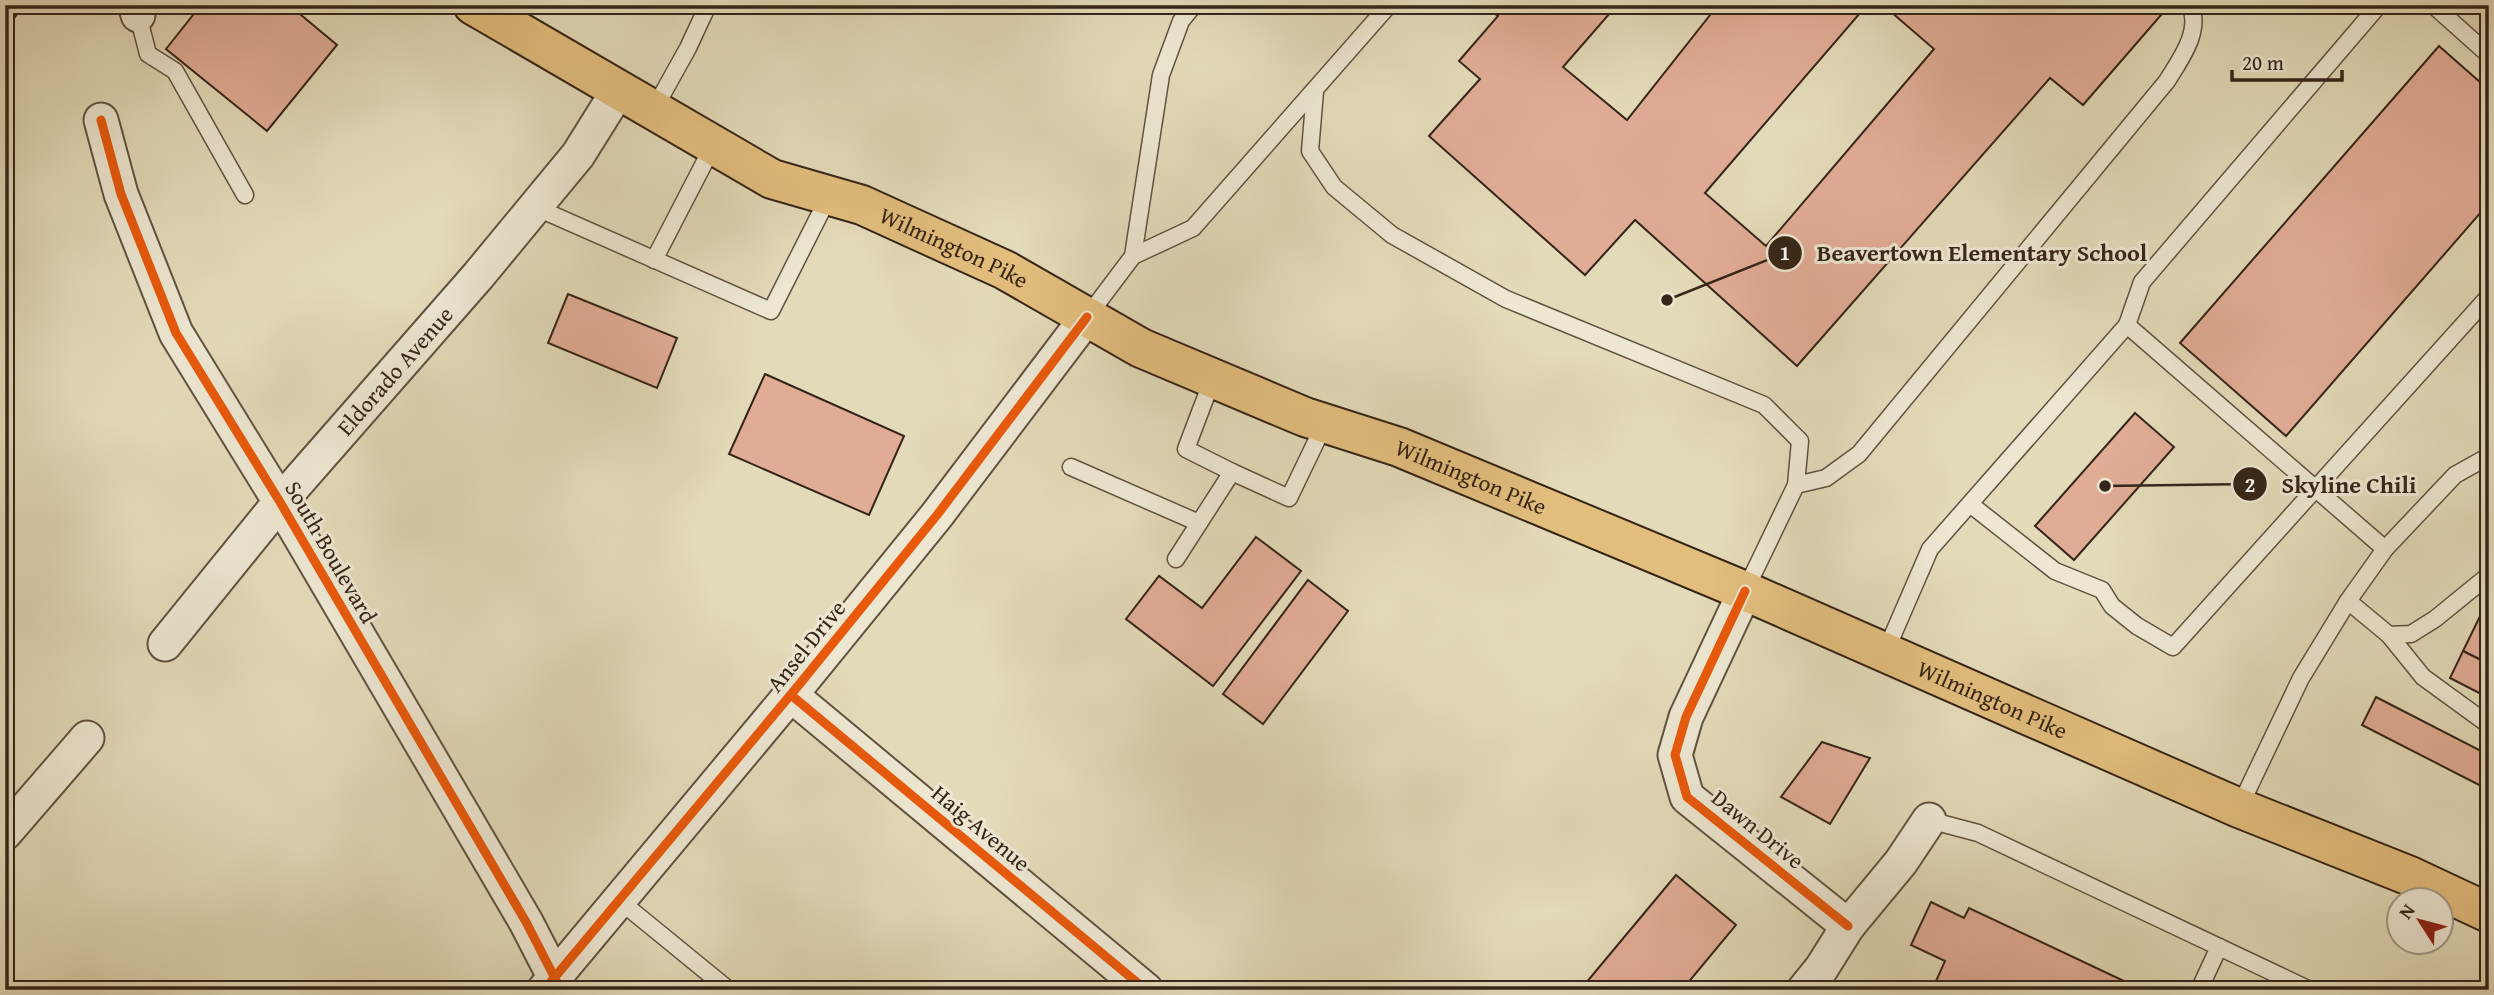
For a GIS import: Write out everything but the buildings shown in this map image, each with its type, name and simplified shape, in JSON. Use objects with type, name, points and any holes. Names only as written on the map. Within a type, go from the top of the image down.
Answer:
[{"type":"main road","name":"Wilmington Pike","points":[[473,5],[618,92],[772,179],[862,205],[1005,270],[1142,348],[1305,417],[1399,447],[1745,591],[2239,807],[2410,876],[2489,913]]},
{"type":"street","name":"Eldorado Avenue","points":[[165,644],[280,502],[536,207],[578,155],[618,92]]},
{"type":"street","name":"South Boulevard","points":[[101,120],[121,194],[176,333],[280,502],[526,922],[553,985]]},
{"type":"street","name":"Ansel Drive","points":[[553,985],[937,515],[1087,317]]},
{"type":"street","name":"Dawn Drive","points":[[1745,591],[1686,717],[1675,755],[1687,797],[1848,926]]},
{"type":"street","name":"Haig Avenue","points":[[791,695],[1146,990]]},
{"type":"street","points":[[5,833],[87,738]]},
{"type":"street","points":[[1804,990],[1821,969],[1848,926],[1901,862],[1929,820]]},
{"type":"lane","points":[[653,111],[708,5]]},
{"type":"lane","points":[[1133,256],[1161,75],[1181,21],[1195,5]]},
{"type":"lane","points":[[1087,317],[1133,256],[1193,228],[1389,5]]},
{"type":"lane","points":[[1796,485],[1826,478],[1858,454],[2167,81],[2188,47],[2194,13],[2190,5]]},
{"type":"lane","points":[[1885,653],[1930,549],[2127,325],[2142,282],[2379,5]]},
{"type":"lane","points":[[2433,5],[2489,55]]},
{"type":"lane","points":[[136,10],[148,54],[175,71],[245,195]]},
{"type":"lane","points":[[1315,91],[1310,151],[1334,187],[1392,234],[1506,299],[1764,405],[1800,441],[1796,485],[1745,591]]},
{"type":"lane","points":[[654,260],[714,144]]},
{"type":"lane","points":[[536,207],[771,311],[829,196]]},
{"type":"lane","points":[[1970,504],[2055,571],[2102,590],[2120,613],[2173,647],[2489,296]]},
{"type":"lane","points":[[2127,325],[2385,549]]},
{"type":"lane","points":[[1213,378],[1186,449],[1289,498],[1325,423]]},
{"type":"lane","points":[[2239,807],[2301,678],[2348,601],[2385,549],[2455,475],[2489,456]]},
{"type":"lane","points":[[1071,467],[1199,523]]},
{"type":"lane","points":[[1176,559],[1232,472]]},
{"type":"lane","points":[[2389,635],[2411,634],[2435,619],[2489,575]]},
{"type":"lane","points":[[2348,601],[2389,635],[2423,677],[2489,725]]},
{"type":"lane","points":[[1929,820],[1978,833],[2310,990]]},
{"type":"lane","points":[[620,901],[729,990]]},
{"type":"lane","points":[[2199,990],[2219,947]]},
{"type":"cycle path","points":[[101,120],[121,194],[176,333],[280,502],[526,922],[561,990]]},
{"type":"cycle path","points":[[544,990],[937,515],[1087,317]]},
{"type":"cycle path","points":[[1745,591],[1686,717],[1675,755],[1687,797],[1848,926]]},
{"type":"cycle path","points":[[791,695],[1146,990]]},
{"type":"place","name":"Beavertown Elementary School","points":[[1667,300]]},
{"type":"place","name":"Skyline Chili","points":[[2105,486]]}]
